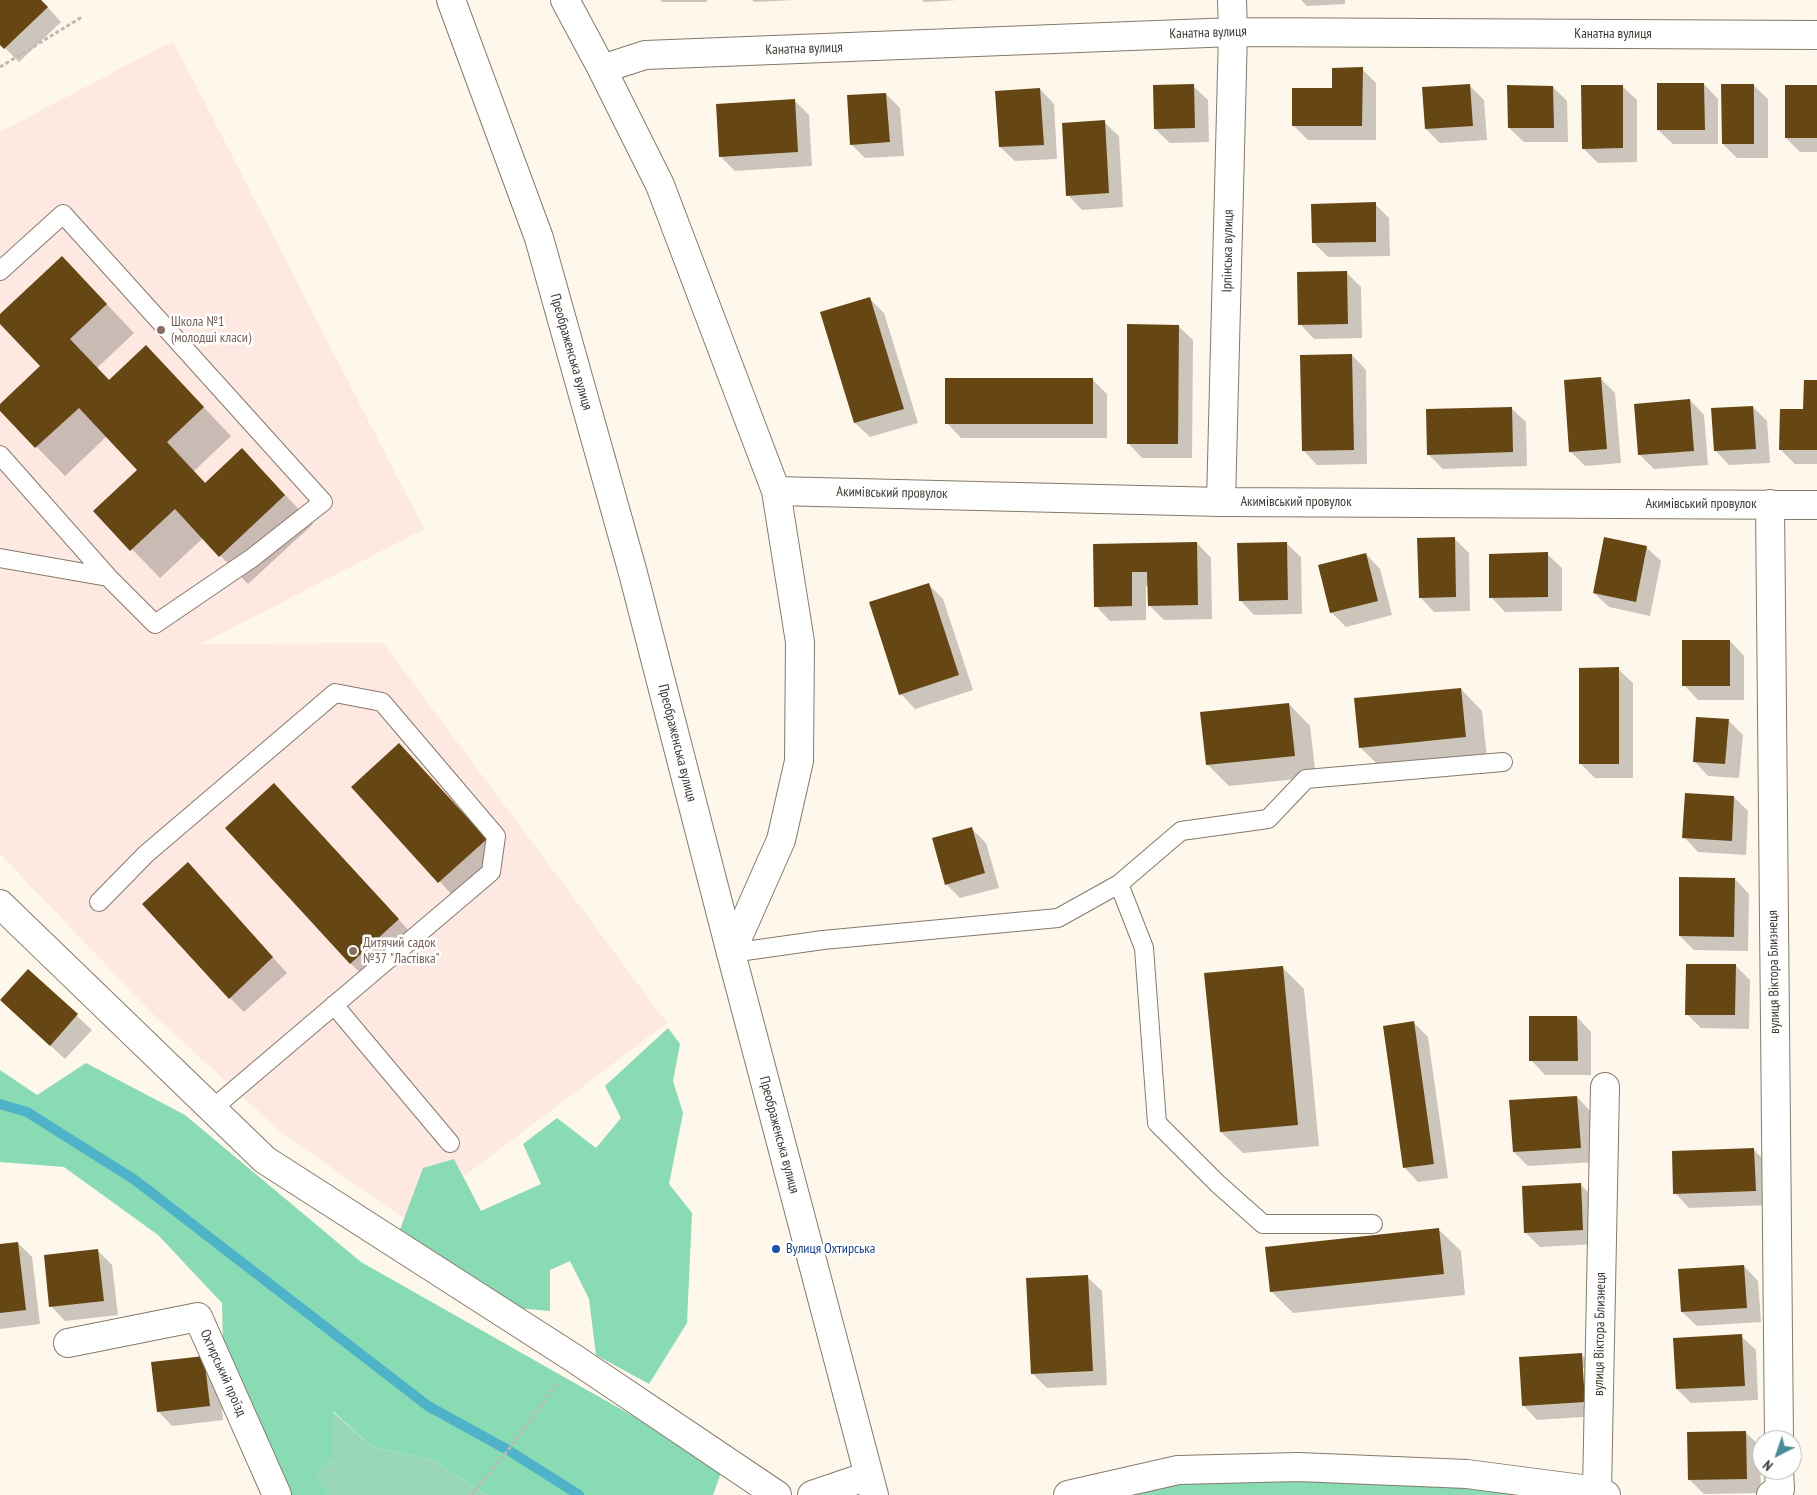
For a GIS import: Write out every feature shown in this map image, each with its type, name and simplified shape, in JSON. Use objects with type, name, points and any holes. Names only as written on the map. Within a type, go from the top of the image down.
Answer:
[{"type":"street","name":"Преображенська вулиця","points":[[451,0],[539,238],[633,573],[871,1486]]},
{"type":"street","points":[[565,0],[660,185],[776,490],[800,642],[799,761],[781,840],[731,953]]},
{"type":"street","name":"Ірпінська вулиця","points":[[1222,502],[1233,32],[1232,0]]},
{"type":"street","name":"Канатна вулиця","points":[[602,69],[645,55],[1233,32],[1817,34]]},
{"type":"street","name":"Акимівський провулок","points":[[776,490],[1222,502],[1817,505]]},
{"type":"street","name":"вулиця Віктора Близнеця","points":[[1770,504],[1779,1430]]},
{"type":"street","points":[[0,904],[265,1160],[575,1359],[777,1495]]},
{"type":"street","name":"вулиця Віктора Близнеця","points":[[1601,1493],[1605,1087]]},
{"type":"street","name":"Охтирський проїзд","points":[[68,1343],[198,1317],[277,1495]]},
{"type":"street","points":[[1068,1495],[1178,1470],[1298,1467],[1466,1474],[1601,1493]]},
{"type":"street","points":[[812,1495],[871,1486]]},
{"type":"lane","points":[[0,271],[63,214],[323,502],[252,558],[155,624],[108,577],[0,455]]},
{"type":"lane","points":[[0,558],[108,577]]},
{"type":"lane","points":[[99,902],[146,854],[335,693],[382,702],[496,836],[491,872],[212,1109]]},
{"type":"lane","points":[[731,953],[833,939],[1058,918],[1119,884],[1181,831],[1268,819],[1306,779],[1503,762]]},
{"type":"lane","points":[[1119,884],[1144,948],[1157,1123],[1218,1184],[1263,1224],[1373,1224]]},
{"type":"lane","points":[[334,1006],[450,1144]]},
{"type":"path","points":[[0,67],[82,17]]},
{"type":"path","points":[[470,1495],[508,1450],[575,1359]]},
{"type":"shaded area","points":[[173,41],[424,529],[201,644],[383,643],[667,1023],[406,1220],[282,1133],[154,1015],[0,854],[0,132]]},
{"type":"green space","points":[[668,1028],[680,1044],[673,1081],[683,1113],[669,1184],[692,1213],[687,1323],[649,1384],[596,1355],[589,1299],[570,1261],[550,1270],[550,1311],[516,1308],[399,1232],[423,1168],[454,1159],[481,1211],[541,1184],[523,1144],[557,1118],[596,1148],[621,1118],[605,1086]]},
{"type":"green space","points":[[86,1063],[185,1115],[361,1262],[723,1467],[713,1495],[487,1495],[432,1460],[372,1447],[333,1411],[332,1461],[314,1473],[330,1495],[284,1495],[223,1346],[222,1303],[158,1235],[64,1167],[0,1162],[0,1070],[37,1095]]},
{"type":"green space","points":[[332,1411],[372,1447],[432,1460],[487,1495],[330,1495],[313,1473],[332,1461]]},
{"type":"green space","points":[[1178,1482],[1451,1482],[1515,1495],[1107,1495]]},
{"type":"building","points":[[0,0],[41,0],[48,7],[4,49],[0,45]]},
{"type":"building","points":[[1363,67],[1362,126],[1292,126],[1292,88],[1332,88],[1332,68]]},
{"type":"building","points":[[1657,83],[1704,83],[1705,130],[1657,130]]},
{"type":"building","points":[[1194,84],[1195,128],[1154,129],[1153,85]]},
{"type":"building","points":[[1470,84],[1473,126],[1425,129],[1422,87]]},
{"type":"building","points":[[1721,84],[1754,84],[1754,144],[1722,144]]},
{"type":"building","points":[[1507,85],[1553,86],[1554,128],[1508,128]]},
{"type":"building","points":[[1581,85],[1623,85],[1623,148],[1582,149]]},
{"type":"building","points":[[1785,85],[1817,85],[1817,138],[1785,138]]},
{"type":"building","points":[[1040,88],[1044,145],[999,147],[995,91]]},
{"type":"building","points":[[886,93],[890,142],[850,145],[847,95]]},
{"type":"building","points":[[795,99],[798,152],[719,157],[716,104]]},
{"type":"building","points":[[1105,120],[1109,193],[1066,196],[1062,123]]},
{"type":"building","points":[[1376,202],[1376,242],[1312,243],[1311,204]]},
{"type":"building","points":[[62,256],[107,304],[70,339],[109,380],[146,345],[204,407],[167,442],[205,483],[242,448],[285,495],[219,557],[175,509],[130,551],[93,511],[137,470],[79,408],[35,448],[0,411],[0,404],[40,366],[0,324],[0,314]]},
{"type":"building","points":[[1347,271],[1348,324],[1298,325],[1297,272]]},
{"type":"building","points":[[870,297],[904,409],[854,423],[820,312]]},
{"type":"building","points":[[1127,324],[1179,325],[1178,444],[1127,444]]},
{"type":"building","points":[[1352,354],[1354,450],[1302,451],[1300,355]]},
{"type":"building","points":[[1601,377],[1607,449],[1569,452],[1564,380]]},
{"type":"building","points":[[945,378],[1093,378],[1093,424],[945,424]]},
{"type":"building","points":[[1804,380],[1817,380],[1817,450],[1779,450],[1780,409],[1803,409]]},
{"type":"building","points":[[1690,399],[1694,451],[1638,455],[1634,404]]},
{"type":"building","points":[[1753,406],[1756,449],[1714,451],[1711,408]]},
{"type":"building","points":[[1512,407],[1513,452],[1427,455],[1426,409]]},
{"type":"building","points":[[1455,537],[1456,597],[1419,598],[1417,538]]},
{"type":"building","points":[[1604,537],[1647,546],[1636,602],[1593,593]]},
{"type":"building","points":[[1197,542],[1198,605],[1148,606],[1147,572],[1132,572],[1132,606],[1094,607],[1093,544]]},
{"type":"building","points":[[1287,542],[1288,600],[1239,601],[1237,543]]},
{"type":"building","points":[[1548,552],[1548,597],[1489,598],[1489,554]]},
{"type":"building","points":[[1366,553],[1378,601],[1330,613],[1318,565]]},
{"type":"building","points":[[929,583],[959,675],[899,695],[869,602]]},
{"type":"building","points":[[1682,640],[1730,640],[1730,686],[1682,686]]},
{"type":"building","points":[[1619,667],[1619,764],[1579,764],[1579,668]]},
{"type":"building","points":[[1461,688],[1466,737],[1359,748],[1354,698]]},
{"type":"building","points":[[1289,703],[1295,756],[1206,765],[1200,712]]},
{"type":"building","points":[[1696,717],[1729,719],[1725,764],[1693,762]]},
{"type":"building","points":[[399,743],[487,839],[438,883],[351,787]]},
{"type":"building","points":[[274,783],[399,919],[350,964],[225,828]]},
{"type":"building","points":[[1685,793],[1734,796],[1732,841],[1682,838]]},
{"type":"building","points":[[972,827],[985,873],[945,885],[932,838]]},
{"type":"building","points":[[188,862],[273,957],[229,999],[142,904]]},
{"type":"building","points":[[1679,877],[1735,878],[1734,937],[1679,936]]},
{"type":"building","points":[[1686,964],[1736,964],[1735,1015],[1685,1015]]},
{"type":"building","points":[[1283,966],[1298,1125],[1220,1132],[1204,973]]},
{"type":"building","points":[[28,969],[78,1014],[50,1046],[0,1000]]},
{"type":"building","points":[[1529,1016],[1577,1016],[1578,1061],[1529,1061]]},
{"type":"building","points":[[1414,1021],[1434,1164],[1403,1168],[1383,1026]]},
{"type":"building","points":[[1577,1096],[1581,1148],[1513,1152],[1509,1100]]},
{"type":"building","points":[[1754,1148],[1756,1191],[1673,1194],[1672,1151]]},
{"type":"building","points":[[1581,1183],[1583,1230],[1524,1233],[1522,1186]]},
{"type":"building","points":[[1439,1228],[1444,1274],[1270,1292],[1265,1247]]},
{"type":"building","points":[[18,1242],[26,1310],[0,1313],[0,1244]]},
{"type":"building","points":[[98,1249],[104,1301],[49,1307],[44,1255]]},
{"type":"building","points":[[1744,1265],[1747,1308],[1681,1312],[1678,1269]]},
{"type":"building","points":[[1088,1275],[1093,1371],[1031,1374],[1026,1278]]},
{"type":"building","points":[[1742,1334],[1745,1386],[1676,1389],[1673,1338]]},
{"type":"building","points":[[1582,1353],[1585,1402],[1522,1406],[1519,1357]]},
{"type":"building","points":[[204,1356],[210,1406],[157,1412],[151,1362]]},
{"type":"building","points":[[1746,1431],[1747,1479],[1688,1480],[1687,1432]]},
{"type":"waterway","points":[[0,1104],[27,1112],[135,1180],[428,1406],[508,1450],[579,1495]]},
{"type":"place","name":"Школа №1 (молодші класи)","points":[[161,330]]},
{"type":"place","name":"Дитячий садок №37 \"Ластівка\"","points":[[353,951]]},
{"type":"place","name":"Вулиця Охтирська","points":[[776,1249]]}]
